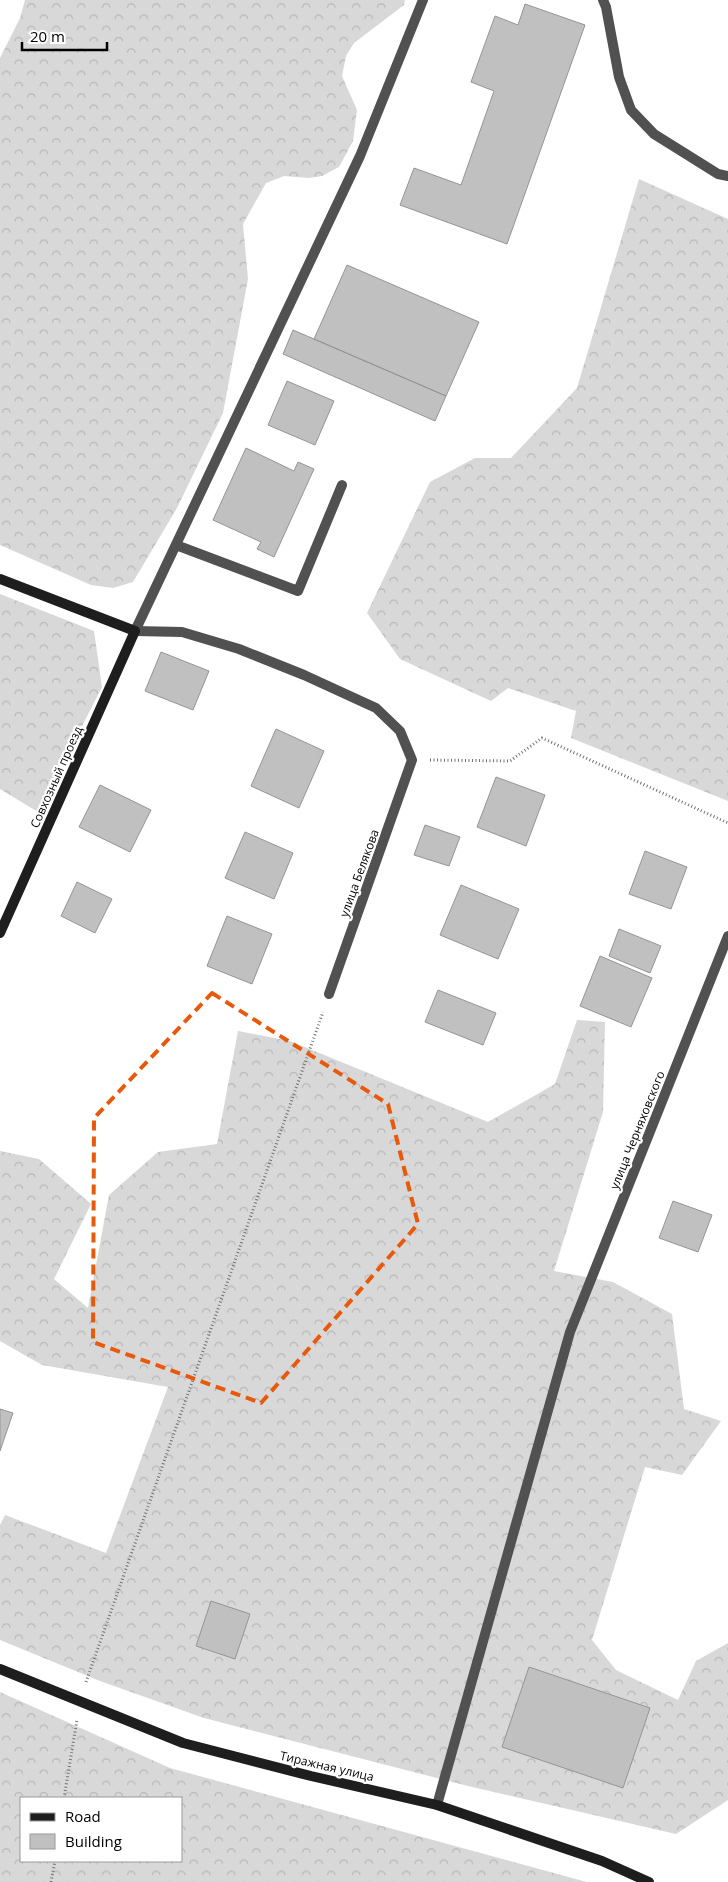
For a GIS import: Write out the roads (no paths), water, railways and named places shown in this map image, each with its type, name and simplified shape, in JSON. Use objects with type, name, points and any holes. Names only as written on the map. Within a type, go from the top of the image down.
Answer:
[{"type":"main road","points":[[0,579],[135,631]]},
{"type":"main road","name":"Совхозный проезд","points":[[0,933],[135,631]]},
{"type":"main road","name":"Тиражная улица","points":[[0,1669],[182,1743],[311,1776],[437,1805],[602,1861],[649,1882]]},
{"type":"street","points":[[135,631],[360,156],[423,0]]},
{"type":"street","points":[[603,0],[606,7],[619,78],[631,110],[654,134],[718,174],[728,176]]},
{"type":"street","points":[[176,545],[298,591],[342,485]]},
{"type":"street","name":"улица Белякова","points":[[135,631],[182,632],[239,649],[304,675],[376,708],[400,731],[412,760],[329,994]]},
{"type":"street","name":"улица Черняховского","points":[[437,1805],[570,1332],[728,936]]}]
